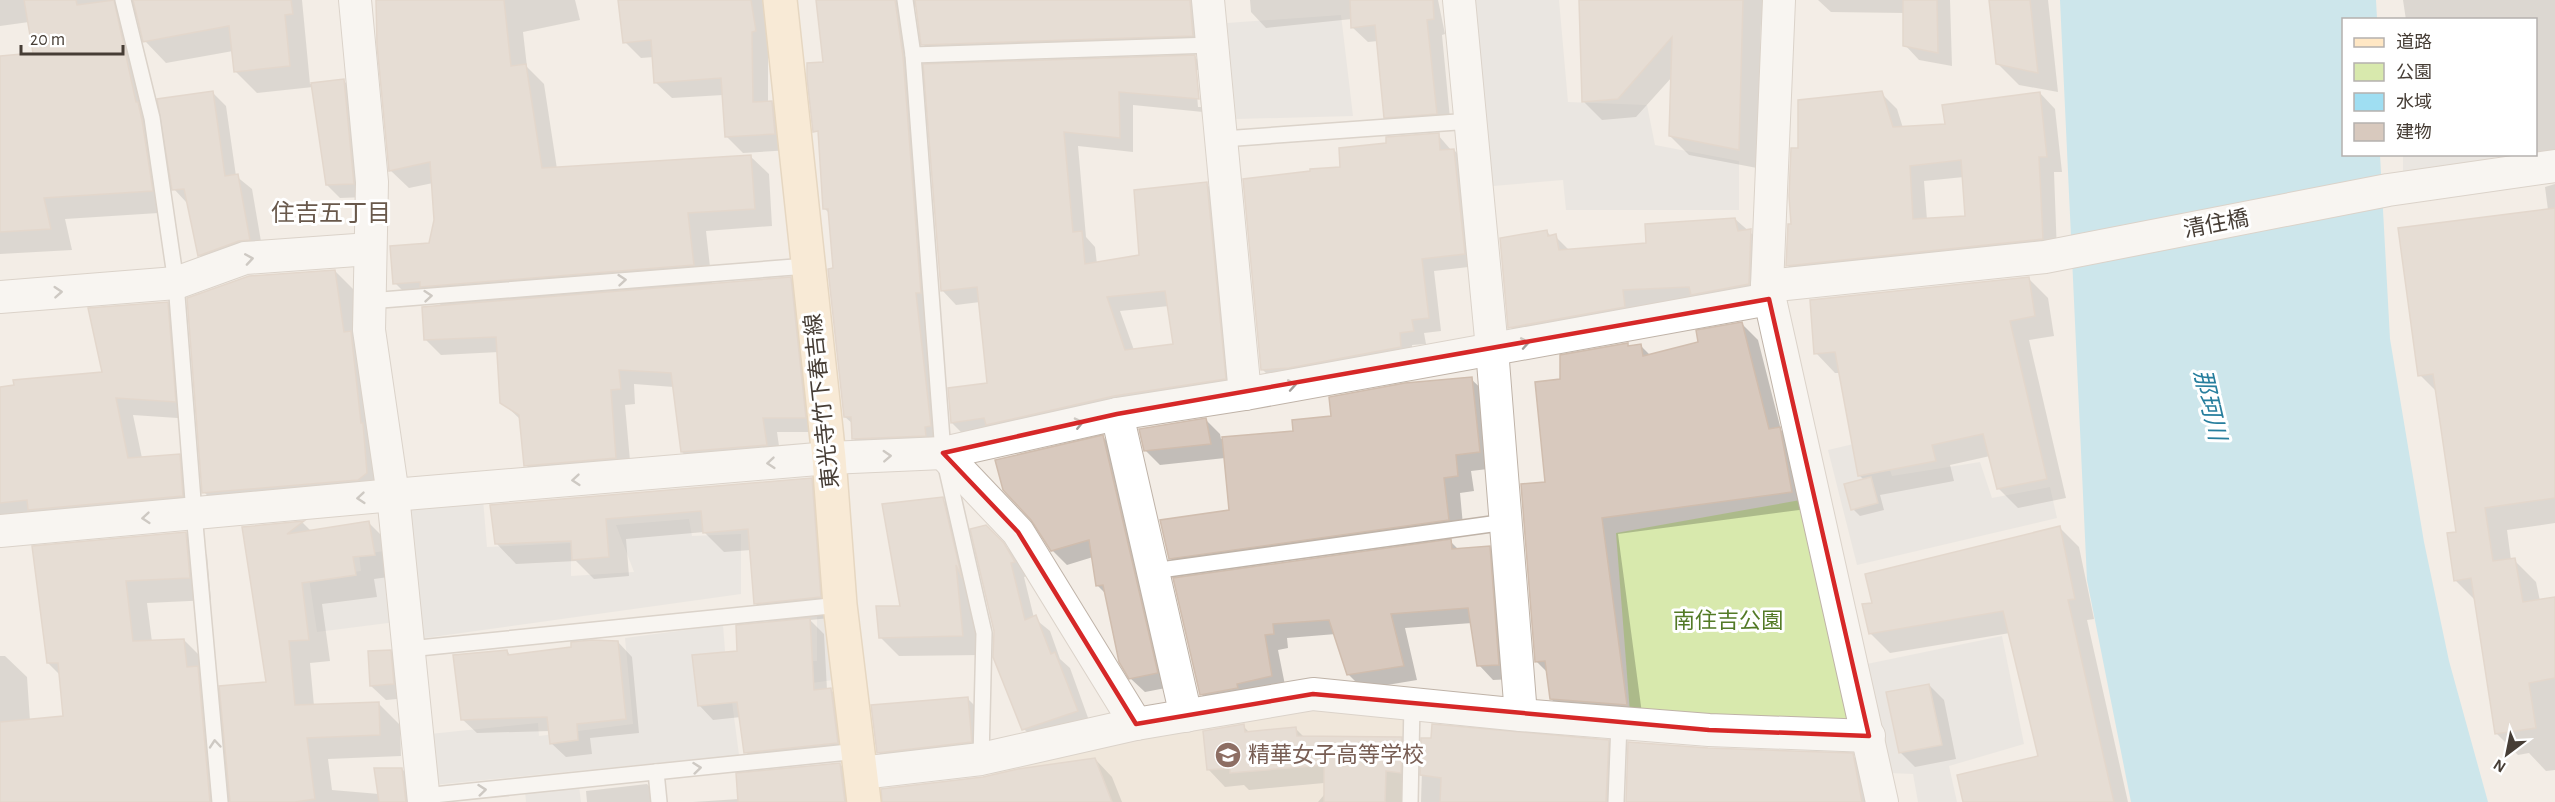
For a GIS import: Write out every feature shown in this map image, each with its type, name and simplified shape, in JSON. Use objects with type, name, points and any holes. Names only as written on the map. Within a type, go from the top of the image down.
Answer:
[{"type":"main road","name":"東光寺竹下春吉線","points":[[780,0],[829,458],[840,605],[861,775]]},
{"type":"street","points":[[355,0],[372,182],[369,330],[393,495],[424,799]]},
{"type":"street","points":[[1208,0],[1223,139],[1245,394]]},
{"type":"street","points":[[1459,0],[1492,348],[1521,715]]},
{"type":"street","points":[[1779,0],[1768,292],[1882,802]]},
{"type":"street","name":"清住橋","points":[[0,531],[829,458],[943,453],[1117,414],[1245,394],[1492,348],[1768,292],[2045,257],[2388,190],[2555,166]]},
{"type":"street","points":[[0,297],[176,283],[245,258],[369,249]]},
{"type":"street","points":[[1117,414],[1186,716]]},
{"type":"street","points":[[943,453],[1018,532],[1136,724]]},
{"type":"street","points":[[861,775],[981,759],[1136,724],[1313,694],[1521,715],[1709,730],[1869,736]]},
{"type":"lane","points":[[123,0],[152,118],[176,283],[220,802]]},
{"type":"lane","points":[[905,0],[913,55],[943,453],[984,633],[981,759]]},
{"type":"lane","points":[[913,55],[1212,45]]},
{"type":"lane","points":[[1223,139],[1471,121]]},
{"type":"lane","points":[[369,301],[807,266]]},
{"type":"lane","points":[[1153,571],[1506,522]]},
{"type":"lane","points":[[409,649],[840,605]]},
{"type":"lane","points":[[1410,802],[1412,704]]},
{"type":"lane","points":[[1616,802],[1619,723]]},
{"type":"lane","points":[[656,772],[659,802]]},
{"type":"lane","points":[[424,799],[656,772],[861,775]]},
{"type":"highlighted area","points":[[1769,299],[1869,736],[1709,730],[1313,694],[1136,724],[1018,532],[943,453],[1117,414]]},
{"type":"shaded area","points":[[1473,0],[1559,0],[1568,102],[1647,105],[1655,145],[1739,161],[1739,210],[1566,210],[1563,180],[1493,186]]},
{"type":"shaded area","points":[[1341,15],[1353,116],[1236,119],[1227,23]]},
{"type":"shaded area","points":[[2403,156],[2505,156],[2403,173]]},
{"type":"shaded area","points":[[1879,438],[1892,476],[1980,462],[1992,498],[2050,487],[2057,518],[1857,565],[1828,450]]},
{"type":"shaded area","points":[[483,499],[487,547],[571,543],[571,576],[634,572],[616,525],[689,519],[692,536],[741,534],[741,594],[418,639],[403,504]]},
{"type":"shaded area","points":[[390,550],[396,622],[317,632],[309,578],[361,571],[359,555]]},
{"type":"shaded area","points":[[833,612],[841,679],[731,694],[739,755],[433,785],[430,734],[538,723],[539,736],[633,724],[625,638],[723,625],[726,663],[817,661],[817,616]]},
{"type":"shaded area","points":[[2002,636],[2024,744],[1949,766],[1957,802],[1918,802],[1913,774],[1889,773],[1862,665]]},
{"type":"shaded area","name":"精華女子高等学校","points":[[1313,706],[1404,718],[1403,802],[997,802],[992,770],[1114,740]]},
{"type":"shaded area","points":[[579,786],[581,802],[526,802],[525,790]]},
{"type":"green space","name":"南住吉公園","points":[[1806,499],[1860,728],[1630,713],[1616,533]]},
{"type":"water","name":"那珂川","points":[[2060,0],[2376,0],[2377,18],[2342,18],[2342,156],[2380,156],[2390,339],[2424,542],[2449,661],[2488,802],[2131,802],[2087,580]]},
{"type":"building","points":[[24,0],[76,0],[77,5],[114,0],[142,120],[153,191],[44,198],[51,229],[0,232],[0,56],[33,53]]},
{"type":"building","points":[[133,0],[291,0],[293,14],[285,15],[290,66],[234,72],[229,26],[143,42]]},
{"type":"building","points":[[376,0],[504,0],[511,66],[526,64],[542,168],[751,155],[755,209],[688,213],[694,265],[420,287],[420,282],[393,284],[390,246],[429,243],[434,220],[430,162],[389,171],[377,45]]},
{"type":"building","points":[[618,0],[751,0],[756,31],[752,32],[753,102],[772,101],[775,134],[725,137],[721,78],[654,83],[651,40],[623,43]]},
{"type":"building","points":[[816,0],[895,0],[903,56],[921,293],[916,293],[931,426],[925,427],[926,436],[852,439],[851,417],[844,417],[828,269],[833,268],[828,209],[823,209],[818,131],[813,132],[807,78],[807,63],[823,62]]},
{"type":"building","points":[[915,0],[1190,0],[1193,36],[921,45]]},
{"type":"building","points":[[1350,0],[1433,0],[1434,19],[1427,20],[1437,114],[1384,118],[1375,25],[1351,28]]},
{"type":"building","points":[[1579,0],[1743,0],[1739,150],[1669,136],[1672,37],[1618,99],[1582,102]]},
{"type":"building","points":[[1903,0],[1937,0],[1938,53],[1903,46]]},
{"type":"building","points":[[1989,0],[2030,0],[2038,73],[1996,64]]},
{"type":"building","points":[[1195,55],[1199,99],[1119,92],[1120,138],[1064,132],[1073,232],[1082,231],[1085,264],[1139,255],[1134,190],[1207,182],[1226,379],[1114,396],[986,425],[984,418],[951,423],[948,388],[987,383],[977,287],[941,291],[923,64]],"holes":[[[1165,291],[1173,344],[1125,350],[1107,297]]]},
{"type":"building","points":[[344,79],[354,184],[326,185],[311,83]]},
{"type":"building","points":[[213,91],[225,176],[238,174],[250,240],[239,241],[198,256],[184,189],[172,190],[157,99]]},
{"type":"building","points":[[1882,91],[1893,127],[1945,124],[1942,105],[2040,92],[2047,157],[2039,157],[2043,239],[1786,266],[1788,224],[1791,224],[1789,196],[1791,148],[1798,148],[1798,100]],"holes":[[[1961,160],[1965,216],[1913,219],[1910,166]]]},
{"type":"building","points":[[1439,133],[1440,150],[1454,149],[1465,254],[1422,259],[1429,318],[1412,320],[1414,331],[1400,333],[1401,347],[1289,368],[1261,370],[1243,179],[1340,167],[1339,148],[1386,143],[1386,137]]},
{"type":"building","points":[[2555,208],[2555,498],[2485,508],[2493,561],[2515,558],[2523,602],[2555,597],[2555,678],[2529,683],[2536,728],[2495,734],[2471,578],[2454,581],[2447,533],[2456,532],[2433,374],[2418,376],[2398,228]]},
{"type":"building","points":[[1735,218],[1738,231],[1751,229],[1749,284],[1691,295],[1689,287],[1623,290],[1625,307],[1508,328],[1500,238],[1547,230],[1548,236],[1556,234],[1559,250],[1646,243],[1645,224]]},
{"type":"building","points":[[335,270],[344,332],[351,331],[367,473],[358,480],[202,493],[187,298],[249,276]]},
{"type":"building","points":[[791,277],[806,418],[763,418],[767,445],[681,452],[671,373],[619,370],[621,389],[611,390],[616,458],[524,466],[519,415],[500,403],[496,337],[424,340],[422,307]]},
{"type":"building","points":[[2029,277],[2035,316],[2010,321],[2047,479],[1997,489],[1983,434],[1932,445],[1936,461],[1858,476],[1835,352],[1814,354],[1810,300]]},
{"type":"building","points":[[168,302],[176,402],[116,398],[128,458],[180,454],[183,496],[28,510],[27,500],[0,503],[0,387],[14,385],[13,380],[102,372],[88,308]]},
{"type":"building","points":[[1742,322],[1769,429],[1780,427],[1792,492],[1602,518],[1627,705],[1550,699],[1545,661],[1535,662],[1521,484],[1545,482],[1535,382],[1560,379],[1560,355],[1628,343],[1628,346],[1641,344],[1643,356],[1698,342],[1696,330]]},
{"type":"building","points":[[1472,377],[1480,452],[1456,455],[1458,476],[1444,478],[1449,520],[1169,559],[1160,520],[1229,510],[1222,437],[1293,431],[1292,420],[1331,416],[1329,397],[1405,383]]},
{"type":"building","points":[[1206,418],[1211,444],[1144,451],[1139,429]]},
{"type":"building","points":[[1103,435],[1158,673],[1129,679],[1119,662],[1103,585],[1096,586],[1089,540],[1051,551],[1031,520],[1003,490],[995,460]]},
{"type":"building","points":[[1871,477],[1878,503],[1851,510],[1844,484]]},
{"type":"building","points":[[812,478],[821,597],[754,604],[748,529],[703,533],[701,511],[606,519],[609,557],[572,560],[571,541],[495,544],[490,505]]},
{"type":"building","points":[[943,497],[962,578],[956,565],[963,636],[879,638],[876,606],[900,606],[882,504]]},
{"type":"building","points":[[304,521],[287,534],[369,521],[375,555],[353,557],[356,575],[302,583],[309,640],[289,641],[295,705],[379,702],[380,735],[307,738],[315,799],[295,802],[230,802],[219,686],[266,682],[242,527]]},
{"type":"building","points":[[986,525],[1004,543],[1015,562],[1011,563],[1025,620],[1036,615],[1051,654],[1055,652],[1078,711],[1022,730],[993,657],[994,631],[970,529]]},
{"type":"building","points":[[2060,526],[2075,599],[2068,600],[2114,802],[1963,802],[1957,775],[2038,756],[2003,611],[1869,634],[1862,604],[1872,603],[1865,574]]},
{"type":"building","points":[[186,532],[190,578],[126,581],[133,641],[184,639],[187,667],[198,666],[210,802],[0,802],[0,722],[63,716],[58,663],[47,663],[32,546]]},
{"type":"building","points":[[1451,539],[1452,549],[1490,546],[1499,665],[1477,666],[1468,608],[1391,614],[1404,666],[1347,675],[1329,620],[1273,624],[1274,634],[1265,635],[1272,676],[1237,684],[1238,688],[1200,695],[1173,578]]},
{"type":"building","points":[[810,618],[814,690],[831,688],[838,743],[744,753],[737,702],[698,706],[692,655],[737,651],[736,625]]},
{"type":"building","points":[[618,641],[626,719],[577,724],[578,740],[550,744],[547,717],[461,720],[453,655],[507,650],[508,655],[571,647],[571,642]]},
{"type":"building","points":[[391,650],[394,684],[370,686],[368,651]]},
{"type":"building","points":[[1929,684],[1942,745],[1899,753],[1886,692]]},
{"type":"building","points":[[968,697],[972,742],[877,753],[871,705]]},
{"type":"building","points":[[1244,724],[1245,732],[1296,727],[1297,736],[1402,737],[1401,773],[1386,771],[1385,802],[1324,802],[1324,765],[1230,773],[1230,768],[1207,770],[1203,731]]},
{"type":"building","points":[[1432,724],[1609,740],[1606,802],[1440,802],[1441,778],[1420,775],[1421,738],[1431,738]]},
{"type":"building","points":[[1628,742],[1708,748],[1853,753],[1862,802],[1626,802]]},
{"type":"building","points":[[1095,758],[1112,802],[882,802],[881,789],[983,777],[1018,769]]},
{"type":"building","points":[[840,763],[845,802],[738,802],[736,773]]},
{"type":"building","points":[[374,768],[402,768],[406,802],[379,802]]},
{"type":"place","name":"精華女子高等学校","points":[[1228,755]]},
{"type":"district","name":"住吉五丁目","points":[[331,214]]}]
